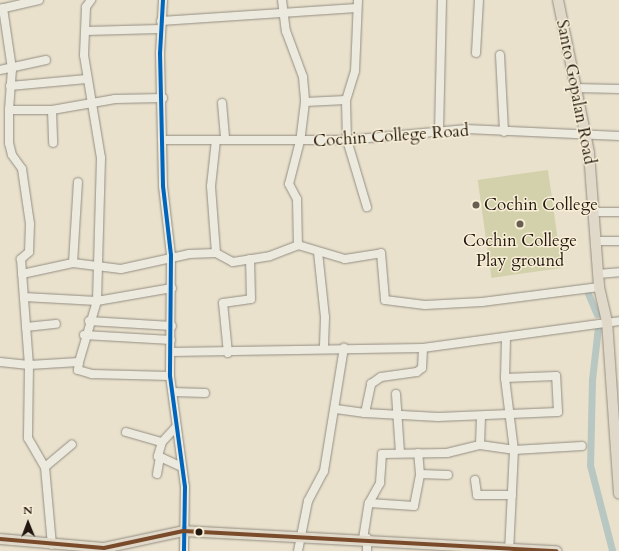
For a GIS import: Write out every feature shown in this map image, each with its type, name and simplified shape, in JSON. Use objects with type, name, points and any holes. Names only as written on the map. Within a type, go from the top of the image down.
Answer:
[{"type":"main road","name":"Santo Gopalan Road","points":[[558,0],[575,88],[587,134],[599,287],[607,321],[616,421],[619,494]]},
{"type":"main road","points":[[0,539],[52,545],[78,550],[119,548],[183,531],[298,534],[365,538],[422,546],[556,551]]},
{"type":"street","points":[[39,0],[2,8],[12,69],[9,110],[9,143],[12,155],[22,169],[30,224],[29,252],[21,259],[29,366],[28,438],[45,467],[52,545]]},
{"type":"street","points":[[91,0],[86,7],[87,79],[102,165],[97,266],[97,301],[88,321],[84,335],[78,370],[92,374],[170,376]]},
{"type":"street","points":[[163,0],[161,25],[163,186],[171,255],[172,288],[170,376],[182,467],[184,551]]},
{"type":"street","points":[[282,0],[282,13],[303,77],[305,102],[300,141],[289,184],[298,199],[298,245]]},
{"type":"street","points":[[439,132],[442,0]]},
{"type":"street","points":[[476,53],[480,0]]},
{"type":"street","points":[[86,30],[254,18],[282,13],[358,4],[355,71],[346,100],[347,140],[367,207]]},
{"type":"street","points":[[500,55],[504,132]]},
{"type":"street","points":[[0,70],[12,69],[46,60]]},
{"type":"street","points":[[10,86],[87,79]]},
{"type":"street","points":[[575,88],[619,89]]},
{"type":"street","points":[[9,110],[52,110],[115,99],[163,98]]},
{"type":"street","points":[[305,102],[346,100]]},
{"type":"street","points":[[222,103],[225,139]]},
{"type":"street","points":[[52,110],[53,143]]},
{"type":"street","name":"Cochin College Road","points":[[163,140],[347,140],[439,132],[504,132],[619,136]]},
{"type":"street","points":[[216,140],[211,186],[216,253]]},
{"type":"street","points":[[73,263],[78,182]]},
{"type":"street","points":[[594,212],[619,212]]},
{"type":"street","points":[[596,240],[619,241]]},
{"type":"street","points":[[22,274],[73,263],[121,269],[171,255],[216,253],[234,262],[250,259],[298,245],[345,259],[381,253],[385,300],[425,305],[482,302],[599,287]]},
{"type":"street","points":[[318,252],[324,317],[324,349]]},
{"type":"street","points":[[228,353],[223,304],[250,299],[250,259]]},
{"type":"street","points":[[598,274],[619,272]]},
{"type":"street","points":[[24,297],[97,301],[172,288]]},
{"type":"street","points":[[88,321],[172,326]]},
{"type":"street","points":[[171,352],[228,353],[344,348],[423,348],[506,338],[607,321],[619,321]]},
{"type":"street","points":[[26,327],[56,324]]},
{"type":"street","points":[[84,335],[171,340]]},
{"type":"street","points":[[506,338],[505,378],[511,414],[514,450],[509,549]]},
{"type":"street","points":[[298,551],[298,534],[308,501],[324,471],[336,409],[344,348]]},
{"type":"street","points":[[365,413],[371,384],[381,377],[417,372],[422,368],[423,348]]},
{"type":"street","points":[[0,362],[29,366],[79,362]]},
{"type":"street","points":[[336,409],[365,413],[399,415],[481,416],[558,412],[556,376],[505,378]]},
{"type":"street","points":[[173,392],[205,393]]},
{"type":"street","points":[[396,394],[399,415],[400,452]]},
{"type":"street","points":[[480,445],[481,416]]},
{"type":"street","points":[[157,474],[162,442],[176,427]]},
{"type":"street","points":[[126,432],[162,442]]},
{"type":"street","points":[[45,467],[72,444]]},
{"type":"street","points":[[367,551],[365,538],[369,503],[380,484],[382,454],[400,452],[446,453],[480,445],[514,450],[582,446]]},
{"type":"street","points":[[369,503],[414,506],[420,474],[418,453]]},
{"type":"street","points":[[160,457],[182,467]]},
{"type":"street","points":[[420,474],[448,475]]},
{"type":"street","points":[[475,480],[477,495],[512,494]]},
{"type":"green space","name":"Cochin College Play ground","points":[[548,170],[562,268],[491,278],[478,180]]},
{"type":"waterway","points":[[587,291],[597,314]]},
{"type":"waterway","points":[[598,327],[592,380],[590,465],[612,550]]},
{"type":"transit line","points":[[163,0],[160,53],[163,186],[171,255],[170,376],[185,487],[184,551]]},
{"type":"transit line","points":[[0,539],[104,548],[183,531],[556,551]]},
{"type":"place","name":"Cochin College","points":[[476,205]]},
{"type":"place","name":"Cochin College Play ground","points":[[520,224]]}]
